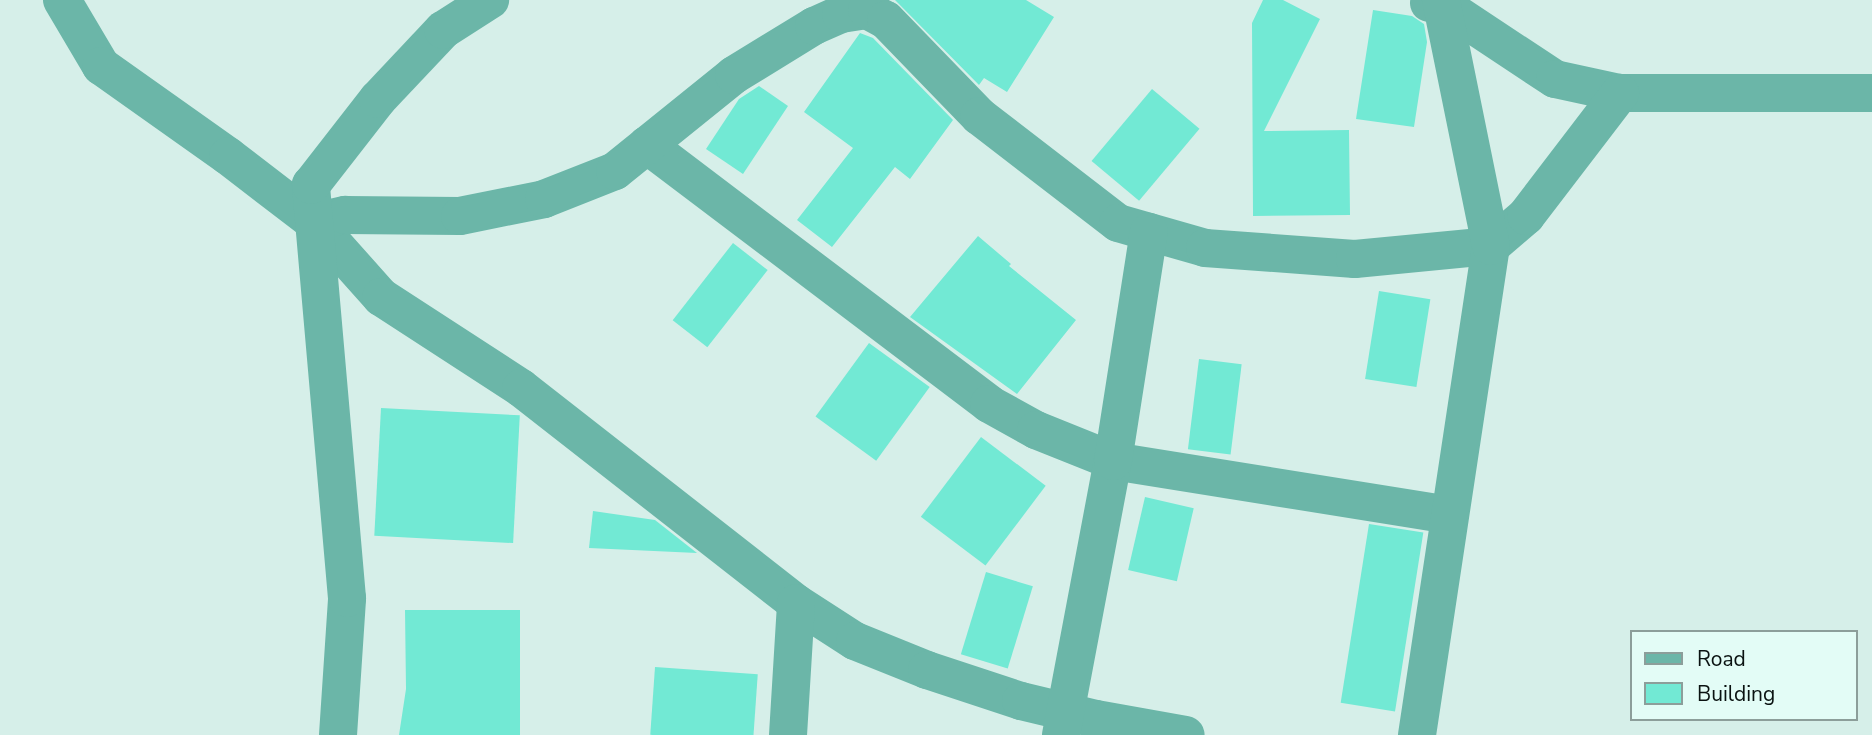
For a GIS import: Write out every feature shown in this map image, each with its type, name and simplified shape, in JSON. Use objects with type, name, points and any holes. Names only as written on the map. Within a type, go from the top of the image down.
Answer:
[{"type":"street","points":[[62,0],[101,66],[228,156],[314,222],[381,297],[521,387],[796,603],[855,641],[927,670],[1021,701],[1063,723],[1186,735]]},
{"type":"street","points":[[338,735],[347,598],[311,185],[379,99],[438,15],[491,0]]},
{"type":"street","points":[[1433,2],[1555,79],[1620,93],[1872,93]]},
{"type":"street","points":[[1417,735],[1491,246],[1433,2]]},
{"type":"street","points":[[314,222],[345,215],[460,216],[544,199],[615,170],[734,75],[802,33],[841,14],[867,10],[886,20],[979,116],[1118,223],[1205,248],[1355,259],[1491,246],[1526,216],[1620,93]]},
{"type":"street","points":[[648,145],[989,404],[1036,429],[1113,461],[1450,515]]},
{"type":"street","points":[[1063,723],[1113,461],[1149,232]]},
{"type":"street","points":[[788,735],[796,603]]},
{"type":"building","points":[[895,0],[1026,0],[1054,17],[1007,92],[984,78],[979,85]]},
{"type":"building","points":[[1263,0],[1283,0],[1320,19],[1264,131],[1349,130],[1350,215],[1253,216],[1252,23]]},
{"type":"building","points":[[1373,10],[1412,16],[1424,24],[1427,42],[1414,127],[1356,119]]},
{"type":"building","points":[[860,33],[873,38],[953,120],[910,179],[895,167],[832,247],[797,220],[853,148],[804,112]]},
{"type":"building","points":[[759,86],[788,106],[743,174],[706,149],[739,99]]},
{"type":"building","points":[[1152,89],[1199,129],[1139,201],[1092,161]]},
{"type":"building","points":[[978,236],[1011,264],[1009,266],[1076,320],[1017,394],[910,317]]},
{"type":"building","points":[[733,243],[768,270],[707,347],[673,320]]},
{"type":"building","points":[[1379,291],[1430,299],[1416,387],[1365,379]]},
{"type":"building","points":[[869,343],[930,387],[876,461],[816,417]]},
{"type":"building","points":[[1199,359],[1242,364],[1231,455],[1188,449]]},
{"type":"building","points":[[381,408],[520,415],[513,543],[374,536]]},
{"type":"building","points":[[981,437],[1046,486],[986,566],[921,517]]},
{"type":"building","points":[[1145,497],[1194,508],[1177,581],[1128,570]]},
{"type":"building","points":[[593,511],[655,520],[697,553],[589,548]]},
{"type":"building","points":[[1369,524],[1423,533],[1395,711],[1341,703]]},
{"type":"building","points":[[986,572],[1033,586],[1008,669],[961,654]]},
{"type":"building","points":[[405,610],[520,610],[520,735],[399,735],[406,689]]},
{"type":"building","points":[[655,667],[758,674],[753,735],[650,735]]}]
